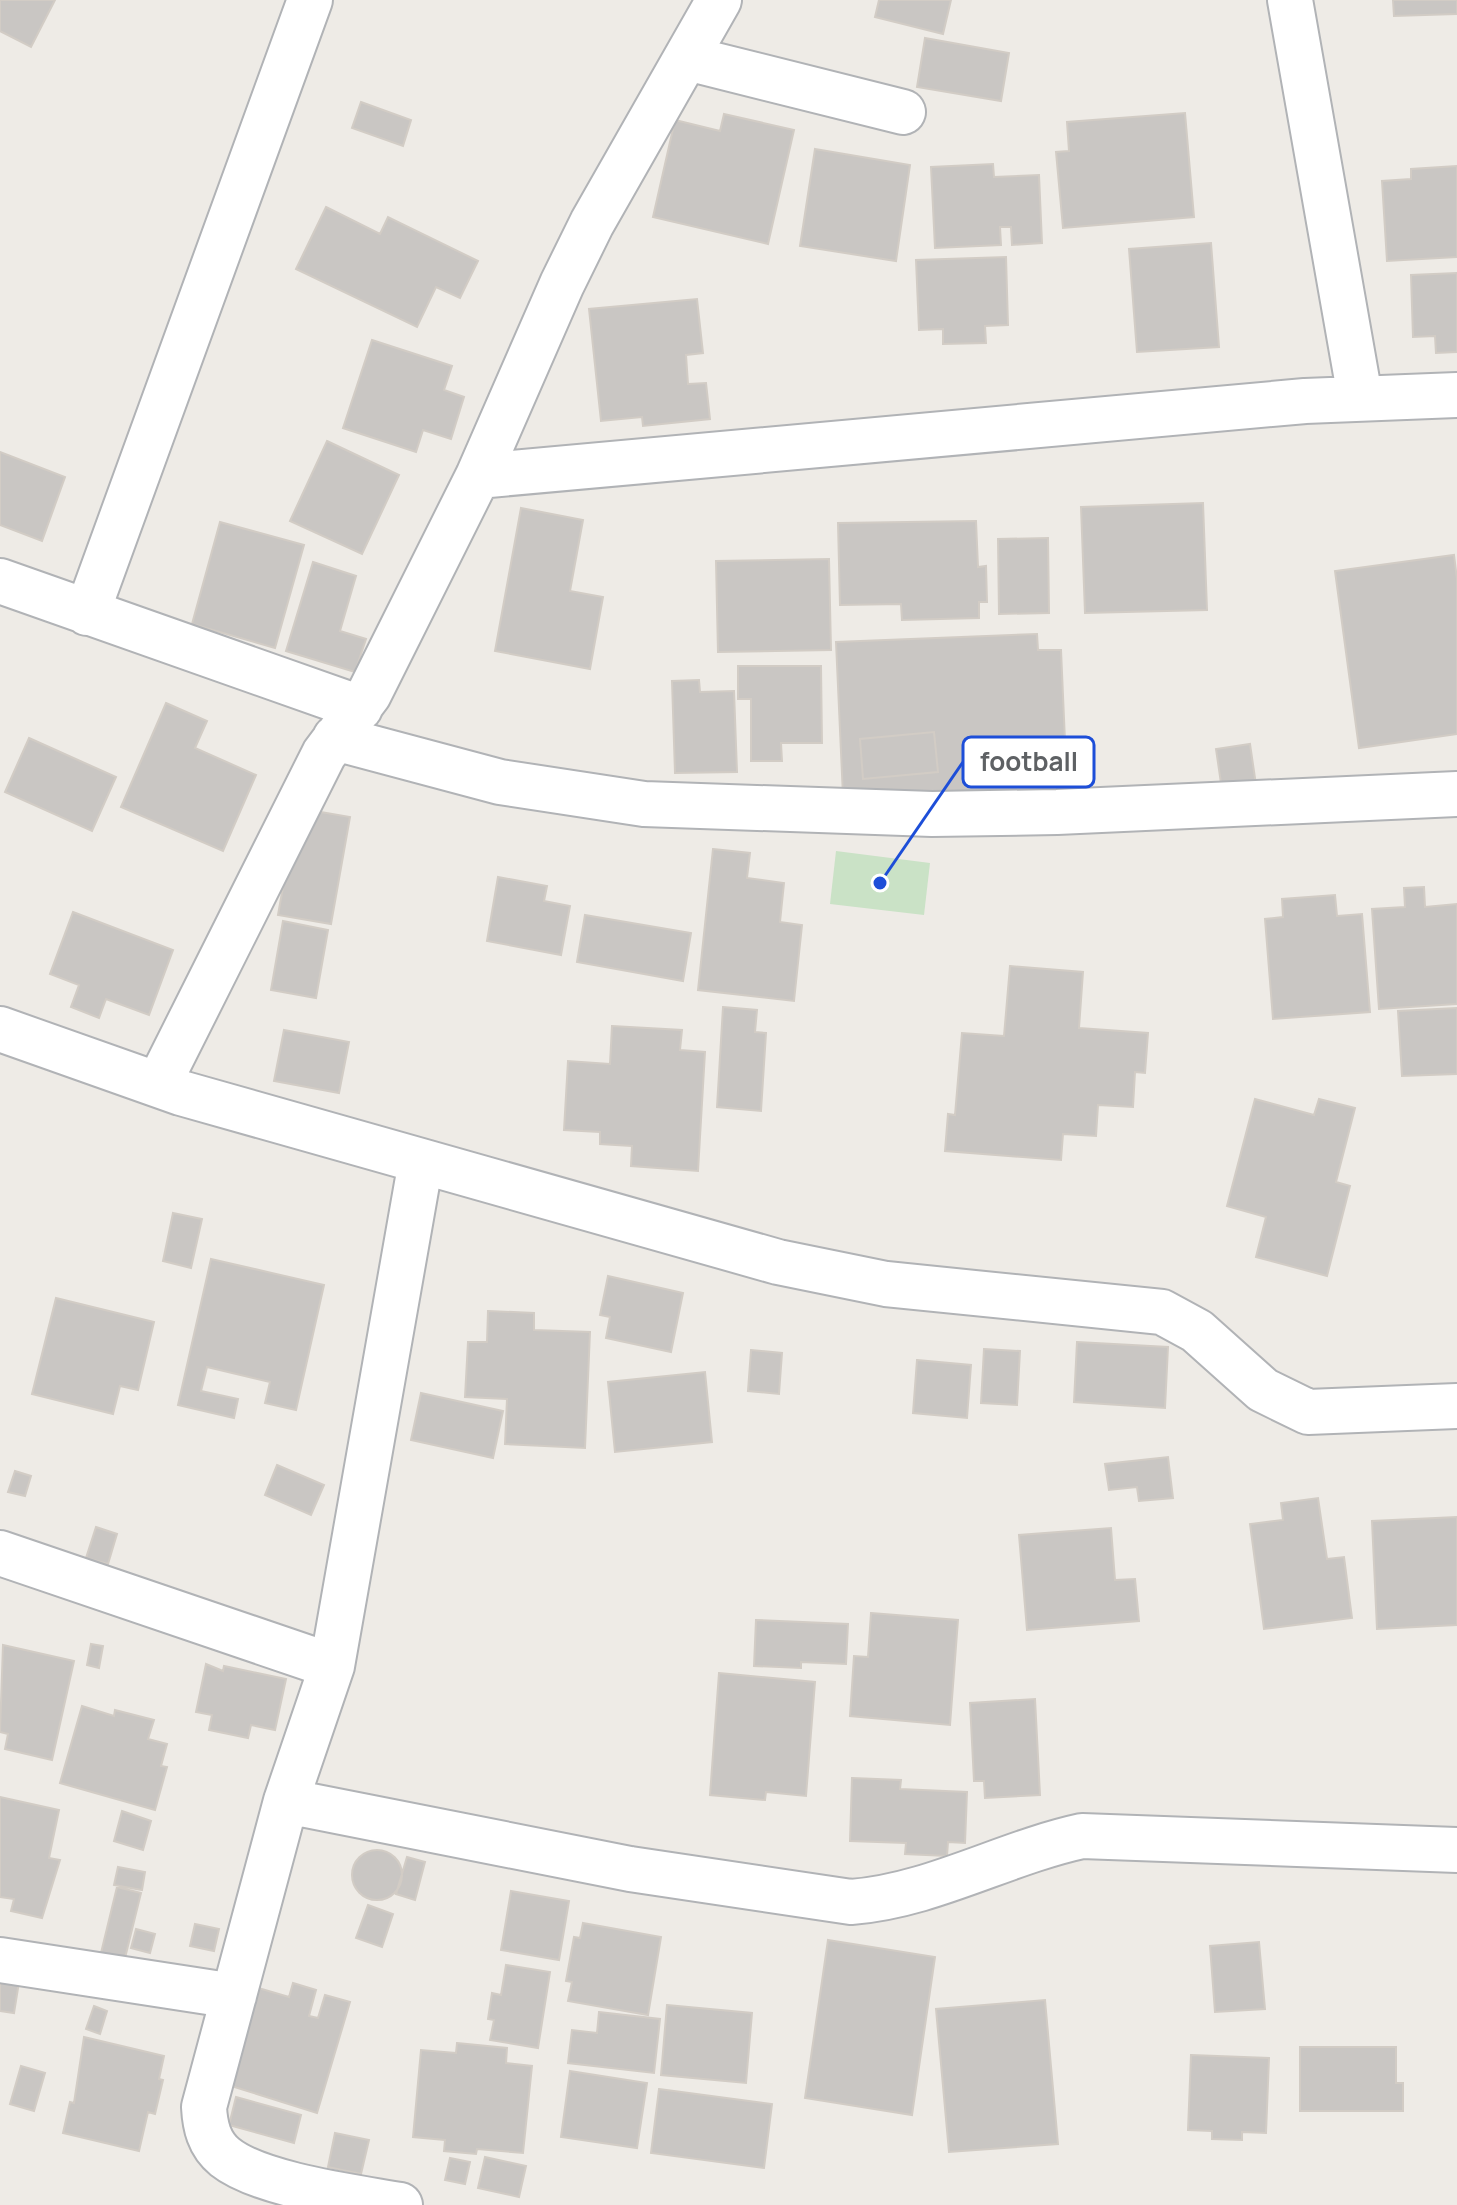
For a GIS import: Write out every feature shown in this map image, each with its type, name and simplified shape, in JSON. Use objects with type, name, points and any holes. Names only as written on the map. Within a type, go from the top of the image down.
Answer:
[{"type":"street","points":[[87,613],[310,0]]},
{"type":"street","points":[[159,1083],[478,476],[568,272],[719,0]]},
{"type":"street","points":[[1290,0],[1360,397]]},
{"type":"street","points":[[687,58],[903,112]]},
{"type":"street","points":[[478,476],[1360,397],[1457,395]]},
{"type":"street","points":[[0,581],[87,613],[348,723],[500,782],[644,804],[932,814],[1057,812],[1457,794]]},
{"type":"street","points":[[0,1029],[181,1093],[778,1262],[886,1284],[1162,1312],[1197,1331],[1263,1390],[1308,1412],[1457,1406]]},
{"type":"street","points":[[400,2205],[345,2196],[247,2170],[225,2156],[210,2138],[204,2107],[286,1801],[332,1666],[421,1161]]},
{"type":"street","points":[[0,1553],[332,1666]]},
{"type":"street","points":[[286,1801],[630,1869],[851,1902],[886,1899],[1046,1844],[1082,1836],[1457,1850]]},
{"type":"street","points":[[0,1960],[234,1996]]},
{"type":"green space","points":[[836,851],[930,863],[924,915],[830,904]]},
{"type":"building","points":[[0,0],[55,0],[31,47],[0,31]]},
{"type":"building","points":[[879,0],[951,0],[943,34],[875,17]]},
{"type":"building","points":[[1393,0],[1457,0],[1457,14],[1394,16]]},
{"type":"building","points":[[925,38],[1009,53],[1001,101],[917,87]]},
{"type":"building","points":[[361,102],[411,120],[403,146],[352,128]]},
{"type":"building","points":[[1185,113],[1194,217],[1063,228],[1056,152],[1069,151],[1067,122]]},
{"type":"building","points":[[724,114],[794,130],[768,244],[653,217],[675,120],[720,131]]},
{"type":"building","points":[[815,149],[910,165],[896,261],[800,246]]},
{"type":"building","points":[[993,164],[994,177],[1039,175],[1042,243],[1012,245],[1011,227],[1000,227],[1001,245],[935,248],[931,167]]},
{"type":"building","points":[[1457,166],[1457,257],[1387,261],[1382,181],[1411,179],[1411,169]]},
{"type":"building","points":[[326,207],[380,234],[388,217],[478,261],[460,298],[436,287],[417,327],[296,269]]},
{"type":"building","points":[[1211,243],[1219,347],[1137,352],[1129,249]]},
{"type":"building","points":[[1006,257],[1008,325],[985,326],[986,343],[943,344],[943,329],[919,330],[916,260]]},
{"type":"building","points":[[1457,273],[1457,352],[1436,353],[1435,336],[1413,337],[1411,275]]},
{"type":"building","points":[[697,299],[703,353],[686,355],[688,384],[706,383],[710,419],[643,426],[642,417],[601,421],[589,309]]},
{"type":"building","points":[[372,340],[452,366],[444,390],[464,397],[451,439],[423,430],[416,452],[343,428]]},
{"type":"building","points":[[327,441],[399,475],[362,554],[290,521]]},
{"type":"building","points":[[0,452],[65,477],[42,541],[0,525]]},
{"type":"building","points":[[1203,503],[1207,610],[1085,613],[1081,507]]},
{"type":"building","points":[[521,508],[583,520],[570,591],[603,597],[590,669],[495,651]]},
{"type":"building","points":[[976,521],[978,567],[986,566],[987,602],[979,602],[979,618],[902,620],[901,604],[840,605],[838,523]]},
{"type":"building","points":[[220,522],[304,545],[275,648],[192,624]]},
{"type":"building","points":[[1048,538],[1049,613],[999,614],[998,539]]},
{"type":"building","points":[[1454,555],[1457,579],[1457,734],[1359,748],[1335,571]]},
{"type":"building","points":[[829,559],[831,650],[718,652],[716,561]]},
{"type":"building","points":[[313,562],[356,576],[340,631],[366,639],[355,672],[286,651]]},
{"type":"building","points":[[1037,634],[1038,650],[1061,650],[1067,787],[843,796],[836,642]],"holes":[[[934,732],[938,772],[863,779],[860,739]]]},
{"type":"building","points":[[738,666],[821,666],[822,743],[781,743],[782,761],[751,761],[751,699],[738,699]]},
{"type":"building","points":[[699,680],[700,692],[734,691],[737,772],[675,773],[672,681]]},
{"type":"building","points":[[166,703],[207,721],[195,748],[256,775],[223,851],[121,807]]},
{"type":"building","points":[[934,732],[938,772],[863,779],[860,739]]},
{"type":"building","points":[[29,738],[116,777],[92,831],[5,792]]},
{"type":"building","points":[[1250,744],[1256,785],[1222,790],[1216,749]]},
{"type":"building","points":[[315,811],[350,817],[331,924],[278,915],[294,825],[312,828]]},
{"type":"building","points":[[713,849],[750,853],[747,878],[784,883],[780,922],[802,925],[794,1001],[698,990]]},
{"type":"building","points":[[498,877],[547,886],[544,901],[570,906],[561,955],[487,941]]},
{"type":"building","points":[[1424,887],[1425,907],[1457,904],[1457,1004],[1379,1009],[1372,909],[1405,907],[1404,888]]},
{"type":"building","points":[[1335,895],[1337,916],[1362,914],[1370,1012],[1273,1019],[1265,919],[1283,917],[1282,899]]},
{"type":"building","points":[[73,912],[173,950],[149,1015],[106,999],[99,1018],[71,1007],[79,985],[50,974]]},
{"type":"building","points":[[585,915],[691,933],[683,981],[577,962]]},
{"type":"building","points":[[283,921],[328,930],[316,998],[271,990]]},
{"type":"building","points":[[1010,966],[1083,972],[1079,1028],[1148,1033],[1145,1073],[1135,1072],[1133,1107],[1098,1105],[1096,1136],[1063,1134],[1061,1160],[945,1151],[948,1114],[955,1115],[962,1033],[1004,1036]]},
{"type":"building","points":[[723,1007],[757,1010],[755,1032],[766,1033],[761,1111],[717,1107]]},
{"type":"building","points":[[1457,1008],[1457,1074],[1402,1076],[1398,1011]]},
{"type":"building","points":[[612,1026],[682,1030],[680,1050],[705,1052],[698,1171],[631,1166],[632,1146],[600,1144],[600,1132],[564,1130],[568,1061],[610,1064]]},
{"type":"building","points":[[284,1030],[349,1042],[339,1093],[274,1081]]},
{"type":"building","points":[[1255,1099],[1314,1115],[1319,1099],[1355,1108],[1336,1182],[1350,1186],[1327,1276],[1256,1257],[1266,1217],[1227,1206]]},
{"type":"building","points":[[173,1213],[202,1219],[191,1268],[163,1261]]},
{"type":"building","points":[[211,1259],[324,1285],[296,1410],[265,1403],[270,1382],[207,1367],[201,1391],[238,1399],[234,1418],[178,1405]]},
{"type":"building","points":[[608,1276],[683,1293],[671,1352],[606,1338],[610,1317],[600,1315]]},
{"type":"building","points":[[56,1298],[154,1322],[138,1390],[120,1386],[113,1414],[32,1394]]},
{"type":"building","points":[[488,1311],[534,1313],[534,1330],[590,1332],[585,1448],[505,1444],[507,1399],[465,1397],[468,1342],[487,1342]]},
{"type":"building","points":[[1077,1342],[1168,1347],[1165,1408],[1074,1402]]},
{"type":"building","points":[[984,1349],[1020,1351],[1017,1405],[981,1403]]},
{"type":"building","points":[[751,1350],[782,1353],[779,1394],[748,1391]]},
{"type":"building","points":[[917,1360],[971,1365],[967,1418],[913,1413]]},
{"type":"building","points":[[705,1372],[712,1442],[615,1452],[608,1382]]},
{"type":"building","points":[[421,1393],[503,1411],[493,1458],[411,1440]]},
{"type":"building","points":[[1168,1457],[1173,1498],[1139,1501],[1137,1487],[1109,1490],[1105,1464]]},
{"type":"building","points":[[277,1465],[324,1485],[311,1515],[265,1495]]},
{"type":"building","points":[[15,1471],[31,1476],[25,1496],[8,1492]]},
{"type":"building","points":[[1318,1498],[1327,1559],[1344,1557],[1352,1618],[1264,1629],[1250,1524],[1283,1520],[1281,1503]]},
{"type":"building","points":[[1457,1517],[1457,1625],[1377,1629],[1372,1521]]},
{"type":"building","points":[[96,1527],[117,1534],[108,1564],[86,1558]]},
{"type":"building","points":[[1111,1528],[1115,1580],[1135,1579],[1139,1621],[1027,1630],[1019,1535]]},
{"type":"building","points":[[871,1613],[958,1620],[950,1725],[850,1716],[854,1656],[868,1657]]},
{"type":"building","points":[[756,1620],[848,1624],[846,1664],[801,1662],[801,1668],[754,1666]]},
{"type":"building","points":[[91,1644],[103,1646],[99,1668],[87,1665]]},
{"type":"building","points":[[3,1645],[74,1661],[52,1760],[5,1749],[8,1734],[0,1732]]},
{"type":"building","points":[[206,1664],[223,1671],[224,1666],[286,1679],[275,1730],[251,1725],[248,1738],[209,1730],[212,1715],[196,1712]]},
{"type":"building","points":[[719,1673],[815,1682],[806,1796],[766,1792],[765,1800],[710,1795]]},
{"type":"building","points":[[1035,1699],[1040,1795],[985,1798],[984,1781],[974,1781],[970,1703]]},
{"type":"building","points":[[82,1706],[114,1716],[115,1710],[154,1720],[148,1739],[167,1744],[161,1766],[167,1767],[155,1810],[60,1783]]},
{"type":"building","points":[[852,1778],[901,1780],[900,1789],[967,1792],[965,1843],[948,1842],[947,1856],[905,1854],[906,1843],[850,1841]]},
{"type":"building","points":[[0,1797],[59,1810],[49,1858],[60,1860],[42,1918],[11,1911],[14,1899],[0,1897]]},
{"type":"building","points":[[122,1811],[151,1821],[143,1850],[114,1841]]},
{"type":"building","points":[[377,1850],[394,1858],[402,1875],[394,1892],[377,1900],[360,1892],[352,1875],[360,1858]]},
{"type":"building","points":[[407,1857],[425,1862],[415,1900],[396,1894]]},
{"type":"building","points":[[118,1867],[145,1872],[142,1890],[114,1885]]},
{"type":"building","points":[[117,1887],[141,1893],[125,1958],[101,1953]]},
{"type":"building","points":[[511,1891],[569,1901],[559,1960],[501,1950]]},
{"type":"building","points":[[368,1905],[393,1914],[382,1947],[356,1938]]},
{"type":"building","points":[[583,1923],[661,1937],[648,2015],[568,2001],[572,1982],[566,1981],[574,1937],[580,1938]]},
{"type":"building","points":[[195,1924],[219,1929],[214,1951],[190,1946]]},
{"type":"building","points":[[136,1929],[155,1934],[150,1953],[131,1948]]},
{"type":"building","points":[[828,1940],[935,1957],[912,2115],[805,2098]]},
{"type":"building","points":[[1259,1942],[1265,2009],[1215,2012],[1210,1946]]},
{"type":"building","points":[[506,1965],[550,1972],[538,2048],[490,2040],[494,2020],[488,2019],[492,1993],[501,1995]]},
{"type":"building","points":[[0,1979],[19,1982],[14,2013],[0,2011]]},
{"type":"building","points":[[293,1983],[316,1990],[309,2016],[318,2018],[325,1995],[350,2002],[317,2113],[225,2084],[255,1987],[289,1997]]},
{"type":"building","points":[[1045,2000],[1058,2144],[949,2152],[936,2009]]},
{"type":"building","points":[[667,2005],[752,2013],[746,2083],[661,2075]]},
{"type":"building","points":[[94,2006],[107,2011],[100,2034],[86,2029]]},
{"type":"building","points":[[599,2012],[660,2019],[654,2073],[568,2063],[572,2030],[597,2033]]},
{"type":"building","points":[[84,2037],[164,2056],[159,2079],[163,2080],[155,2114],[148,2112],[139,2151],[63,2133],[70,2102],[74,2103]]},
{"type":"building","points":[[457,2043],[507,2048],[506,2063],[532,2066],[523,2153],[477,2149],[476,2154],[444,2151],[445,2140],[413,2137],[421,2050],[456,2053]]},
{"type":"building","points":[[1300,2047],[1396,2047],[1396,2083],[1403,2083],[1403,2111],[1300,2111]]},
{"type":"building","points":[[1191,2055],[1269,2058],[1266,2133],[1242,2132],[1242,2140],[1212,2139],[1212,2131],[1188,2130]]},
{"type":"building","points":[[21,2066],[45,2073],[34,2111],[10,2104]]},
{"type":"building","points":[[570,2071],[647,2083],[637,2148],[561,2137]]},
{"type":"building","points":[[659,2089],[772,2104],[764,2168],[651,2153]]},
{"type":"building","points":[[236,2097],[301,2115],[294,2143],[229,2125]]},
{"type":"building","points":[[335,2133],[369,2140],[361,2174],[328,2167]]},
{"type":"building","points":[[485,2157],[526,2166],[519,2197],[478,2188]]},
{"type":"building","points":[[450,2158],[470,2162],[465,2184],[445,2180]]},
{"type":"place","name":"football","points":[[880,883]]}]
